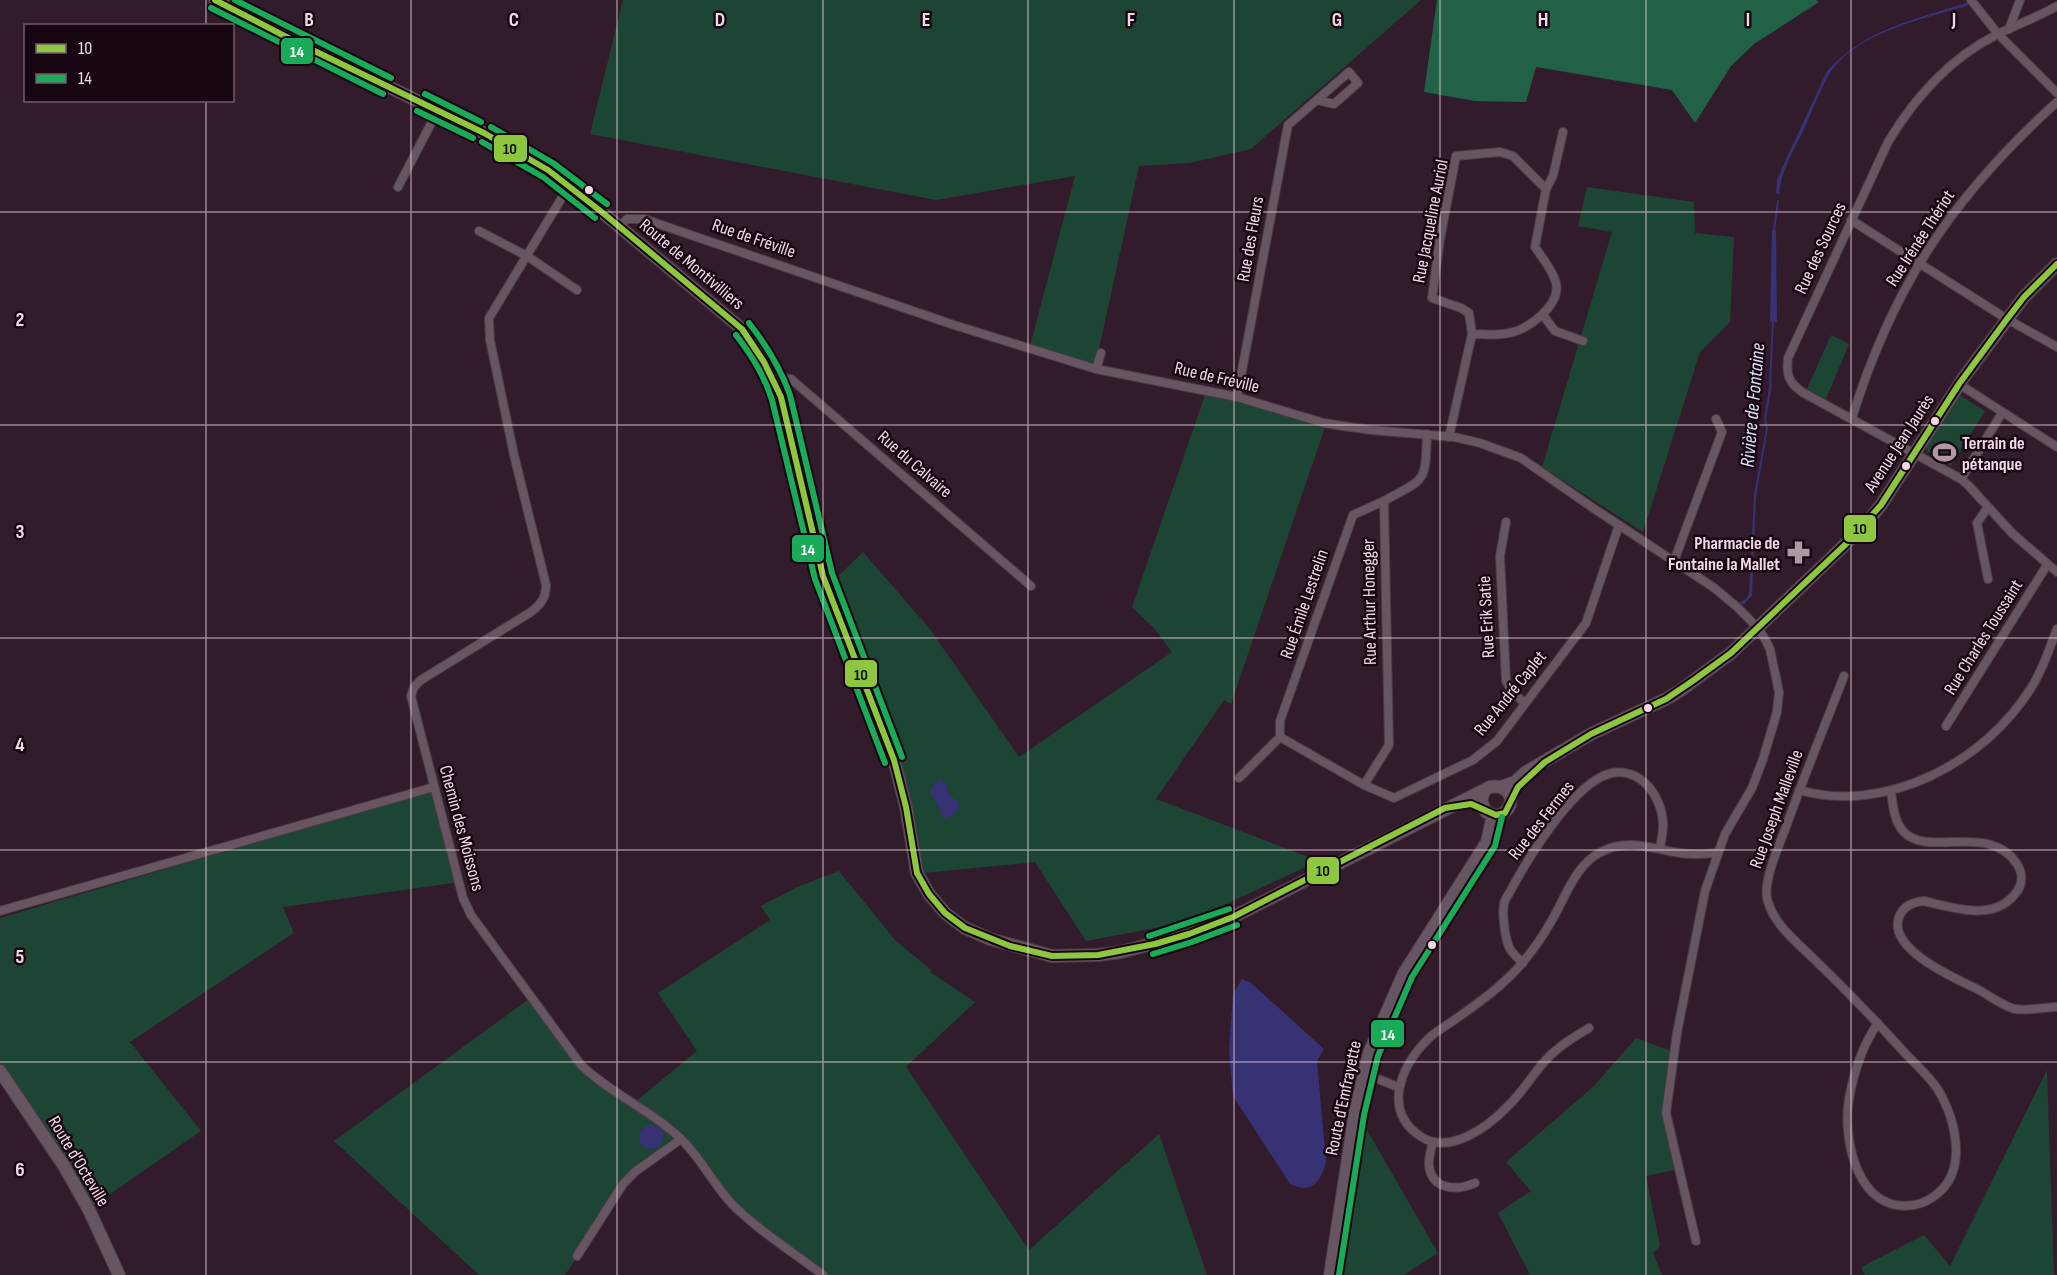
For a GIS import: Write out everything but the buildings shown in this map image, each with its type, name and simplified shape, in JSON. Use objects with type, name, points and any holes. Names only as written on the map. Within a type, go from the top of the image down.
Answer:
[{"type":"street","name":"Route de Montivilliers","points":[[215,0],[484,133],[548,170],[742,329],[761,352],[781,397],[823,576],[894,760],[906,807],[917,873],[929,894],[945,913],[965,928],[1010,946],[1052,956],[1098,955],[1155,944],[1233,917],[1445,808],[1484,791]]},
{"type":"street","points":[[2009,29],[2020,0]]},
{"type":"street","points":[[1973,3],[1998,34],[2057,93]]},
{"type":"street","name":"Rue des Sources","points":[[2057,6],[1998,34],[1951,65],[1925,89],[1904,116],[1888,142],[1851,220],[1788,358],[1787,368],[1792,385],[1961,479],[2013,534],[2057,572]]},
{"type":"street","name":"Rue des Fleurs","points":[[1237,397],[1288,125],[1349,72],[1358,83],[1334,104],[1317,100]]},
{"type":"street","name":"Rue Irénée Thériot","points":[[1852,418],[1880,339],[1919,263],[1947,219],[2007,148],[2057,102]]},
{"type":"street","points":[[398,187],[438,110]]},
{"type":"street","points":[[1449,437],[1472,334],[1510,333],[1528,326],[1543,315],[1553,301],[1557,286],[1552,273],[1534,247],[1546,189],[1554,176],[1563,132]]},
{"type":"street","name":"Rue Jacqueline Auriol","points":[[1472,334],[1469,313],[1432,298],[1440,239],[1456,156],[1500,152],[1514,156],[1546,189]]},
{"type":"street","points":[[527,256],[569,186]]},
{"type":"street","name":"Rue de Fréville","points":[[623,230],[633,224],[633,218],[645,219],[954,325],[1096,369],[1237,397],[1324,423],[1371,430],[1427,434],[1480,443],[1521,458],[1713,587],[1757,627],[1770,649],[1777,674],[1779,692],[1777,712],[1752,788],[1725,834],[1717,853],[1696,931],[1677,1033],[1666,1113],[1696,1240]]},
{"type":"street","points":[[1851,220],[2007,319],[2057,347]]},
{"type":"street","points":[[479,231],[527,256],[577,290]]},
{"type":"street","name":"Chemin des Moissons","points":[[527,256],[489,318],[490,340],[514,455],[546,585],[546,594],[544,601],[531,612],[421,680],[414,687],[411,696],[463,898],[471,915],[582,1065],[593,1076],[652,1116],[681,1139],[697,1156],[731,1203],[824,1275]]},
{"type":"street","name":"Avenue Jean Jaurès","points":[[1501,787],[1515,782],[1526,772],[1591,734],[1666,699],[1731,653],[1865,525],[1899,479],[1959,384],[2024,297],[2057,264]]},
{"type":"street","points":[[1543,315],[1555,331],[1583,341]]},
{"type":"street","points":[[1096,369],[1101,353]]},
{"type":"street","name":"Rue du Calvaire","points":[[774,377],[791,380],[1031,586]]},
{"type":"street","points":[[1959,384],[2057,447]]},
{"type":"street","points":[[1961,479],[2002,413]]},
{"type":"street","points":[[1674,561],[1722,432],[1716,419]]},
{"type":"street","points":[[1384,501],[1420,481],[1425,471],[1427,434]]},
{"type":"street","name":"Rue Émile Lestrelin","points":[[1280,737],[1280,721],[1353,515],[1384,501]]},
{"type":"street","name":"Rue Arthur Honegger","points":[[1364,786],[1389,745],[1384,501]]},
{"type":"street","points":[[1988,507],[1977,523],[1988,579]]},
{"type":"street","name":"Rue Erik Satie","points":[[1506,522],[1500,556],[1506,681],[1513,693],[1525,703]]},
{"type":"street","name":"Rue André Caplet","points":[[1280,737],[1364,786],[1394,798],[1473,760],[1497,741],[1586,622],[1619,525]]},
{"type":"street","name":"Rue Charles Toussaint","points":[[1946,726],[2047,565]]},
{"type":"street","points":[[1799,790],[1812,794],[1843,796],[1891,792],[1935,773],[1966,755],[1988,738],[2017,709],[2042,667],[2057,629]]},
{"type":"street","name":"Rue Joseph Malleville","points":[[1844,676],[1799,790],[1769,874],[1766,890],[1768,903],[1779,924],[1878,1023],[1932,1082],[1944,1100],[1951,1120],[1956,1146],[1956,1162],[1951,1178],[1943,1189],[1917,1204],[1905,1206],[1891,1204],[1877,1197],[1860,1177],[1854,1162],[1848,1122],[1849,1100],[1859,1059],[1878,1023]]},
{"type":"street","points":[[1239,778],[1280,737]]},
{"type":"street","name":"Avenue Jean Jaurès","points":[[1511,799],[1518,787],[1545,762]]},
{"type":"street","name":"Rue des Fermes","points":[[1523,963],[1510,949],[1503,917],[1504,903],[1527,859],[1581,792],[1599,778],[1610,773],[1621,772],[1644,780],[1660,806],[1663,826],[1660,849]]},
{"type":"street","points":[[0,911],[434,787]]},
{"type":"street","points":[[1490,787],[1501,787],[1508,791],[1511,799],[1510,806],[1505,813],[1488,812],[1481,798],[1484,791],[1490,787]]},
{"type":"street","points":[[1891,792],[1898,825],[1911,838],[1920,842],[1976,841],[2001,848],[2017,863],[2021,872],[2019,889],[2004,904],[1993,908],[1977,912],[1924,901],[1908,905],[1898,921],[1899,931],[1905,942],[1914,953],[1928,963],[2015,1009],[2057,1007]]},
{"type":"street","name":"Route de Montivilliers","points":[[1445,808],[1470,805],[1488,812]]},
{"type":"street","name":"Route d'Emfrayette","points":[[1330,1275],[1355,1113],[1363,1073],[1376,1034],[1404,973],[1487,842],[1488,812]]},
{"type":"street","points":[[1589,1028],[1546,1059],[1509,1105],[1494,1119],[1458,1140],[1446,1143],[1433,1142],[1422,1137],[1406,1122],[1400,1112],[1398,1087],[1416,1052],[1429,1038],[1482,1000],[1523,963],[1549,925],[1579,872],[1590,859],[1616,845],[1640,844],[1681,853],[1717,853]]},
{"type":"street","name":"Route d'Octeville","points":[[0,1071],[69,1175],[89,1210],[119,1275]]},
{"type":"street","points":[[1363,1073],[1398,1087]]},
{"type":"street","points":[[577,1256],[623,1184],[636,1171],[681,1139]]},
{"type":"street","points":[[1433,1142],[1428,1164],[1439,1184],[1458,1189],[1475,1183]]},
{"type":"green space","points":[[623,0],[1421,0],[1251,149],[1190,163],[1139,166],[1095,367],[1030,346],[1075,176],[936,200],[590,134]]},
{"type":"green space","points":[[1437,0],[1816,0],[1819,2],[1754,44],[1731,66],[1695,123],[1672,90],[1536,67],[1526,102],[1475,101],[1424,92]]},
{"type":"green space","points":[[1587,187],[1694,202],[1695,233],[1734,237],[1730,322],[1700,352],[1643,532],[1542,467],[1612,232],[1578,226]]},
{"type":"green space","points":[[1831,335],[1849,344],[1826,399],[1807,389]]},
{"type":"green space","points":[[1205,395],[1242,403],[1325,427],[1231,704],[1224,700],[1156,799],[1319,861],[1187,922],[1086,941],[1035,862],[924,873],[918,861],[902,764],[833,581],[863,552],[929,628],[1019,757],[1172,652],[1154,628],[1132,607]]},
{"type":"green space","points":[[1961,396],[1985,411],[1951,466],[1927,451],[1926,445],[1956,399]]},
{"type":"green space","points":[[438,789],[460,882],[283,907],[294,933],[130,1042],[201,1131],[87,1210],[0,1080],[0,918]]},
{"type":"green space","points":[[839,871],[895,940],[931,970],[930,972],[975,1002],[906,1067],[1029,1250],[1159,1134],[1207,1275],[820,1275],[762,1232],[680,1143],[634,1175],[625,1185],[565,1275],[479,1275],[334,1141],[529,999],[586,1067],[635,1102],[697,1051],[658,993],[770,920],[761,906],[797,887]]},
{"type":"green space","points":[[1636,1038],[1671,1051],[1664,1114],[1675,1170],[1646,1176],[1660,1246],[1653,1253],[1662,1275],[1530,1275],[1498,1213],[1531,1191],[1506,1162],[1594,1086]]},
{"type":"green space","points":[[2047,1070],[2054,1275],[1865,1275],[1861,1267],[1924,1235],[1950,1266]]},
{"type":"green space","points":[[1360,1118],[1438,1253],[1404,1275],[1334,1275]]},
{"type":"shaded area","points":[[1970,2],[1972,4],[1914,21],[1874,37],[1841,60],[1822,88],[1785,169],[1779,194],[1776,193],[1777,180],[1782,168],[1827,71],[1842,56],[1859,44],[1893,27]]},
{"type":"shaded area","points":[[1772,230],[1776,231],[1777,322],[1770,322]]},
{"type":"shaded area","points":[[1770,382],[1772,384],[1766,419],[1768,428],[1756,497],[1752,596],[1744,604],[1738,606],[1736,604],[1746,599],[1749,594],[1754,495],[1766,429],[1764,419]]},
{"type":"shaded area","points":[[940,779],[946,783],[949,795],[960,803],[957,812],[947,818],[942,818],[938,804],[931,795],[931,788]]},
{"type":"shaded area","points":[[1242,979],[1250,982],[1324,1049],[1317,1061],[1326,1162],[1318,1180],[1310,1187],[1304,1188],[1290,1184],[1233,1096],[1229,1050],[1233,994]]},
{"type":"shaded area","points":[[651,1125],[660,1128],[663,1137],[660,1146],[651,1149],[642,1146],[639,1137],[642,1128]]},
{"type":"waterway","name":"Rivière de Fontaine","points":[[1774,231],[1778,201]]},
{"type":"waterway","name":"Rivière de Fontaine","points":[[1770,384],[1773,321]]},
{"type":"transit line","name":"10","points":[[215,0],[484,133],[548,170],[742,329],[764,362],[781,397],[823,576],[894,760],[906,807],[917,873],[929,894],[945,913],[965,928],[1010,946],[1052,956],[1098,955],[1155,944],[1189,934],[1233,917],[1445,808],[1471,804],[1496,815],[1505,813],[1518,787],[1545,762],[1591,734],[1666,699],[1694,680],[1731,653],[1847,543],[1881,505],[1959,384],[2007,319],[2024,297],[2057,264]]},
{"type":"transit line","name":"14","points":[[235,0],[391,78]]},
{"type":"transit line","name":"14","points":[[211,8],[383,94]]},
{"type":"transit line","name":"14","points":[[425,94],[481,122]]},
{"type":"transit line","name":"14","points":[[417,111],[473,138]]},
{"type":"transit line","name":"14","points":[[491,127],[553,163],[607,204]]},
{"type":"transit line","name":"14","points":[[482,142],[543,177],[595,218]]},
{"type":"transit line","name":"14","points":[[749,323],[772,357],[790,395],[832,573],[902,757]]},
{"type":"transit line","name":"14","points":[[736,335],[757,366],[772,400],[815,579],[885,763]]},
{"type":"transit line","name":"14","points":[[1339,1275],[1364,1115],[1378,1056],[1412,977],[1495,846],[1502,817]]},
{"type":"transit line","name":"14","points":[[1149,936],[1229,909]]},
{"type":"transit line","name":"14","points":[[1153,954],[1237,925]]},
{"type":"place","name":"Terrain de pétanque","points":[[1944,453]]},
{"type":"place","name":"Pharmacie de Fontaine la Mallet","points":[[1798,553]]}]
